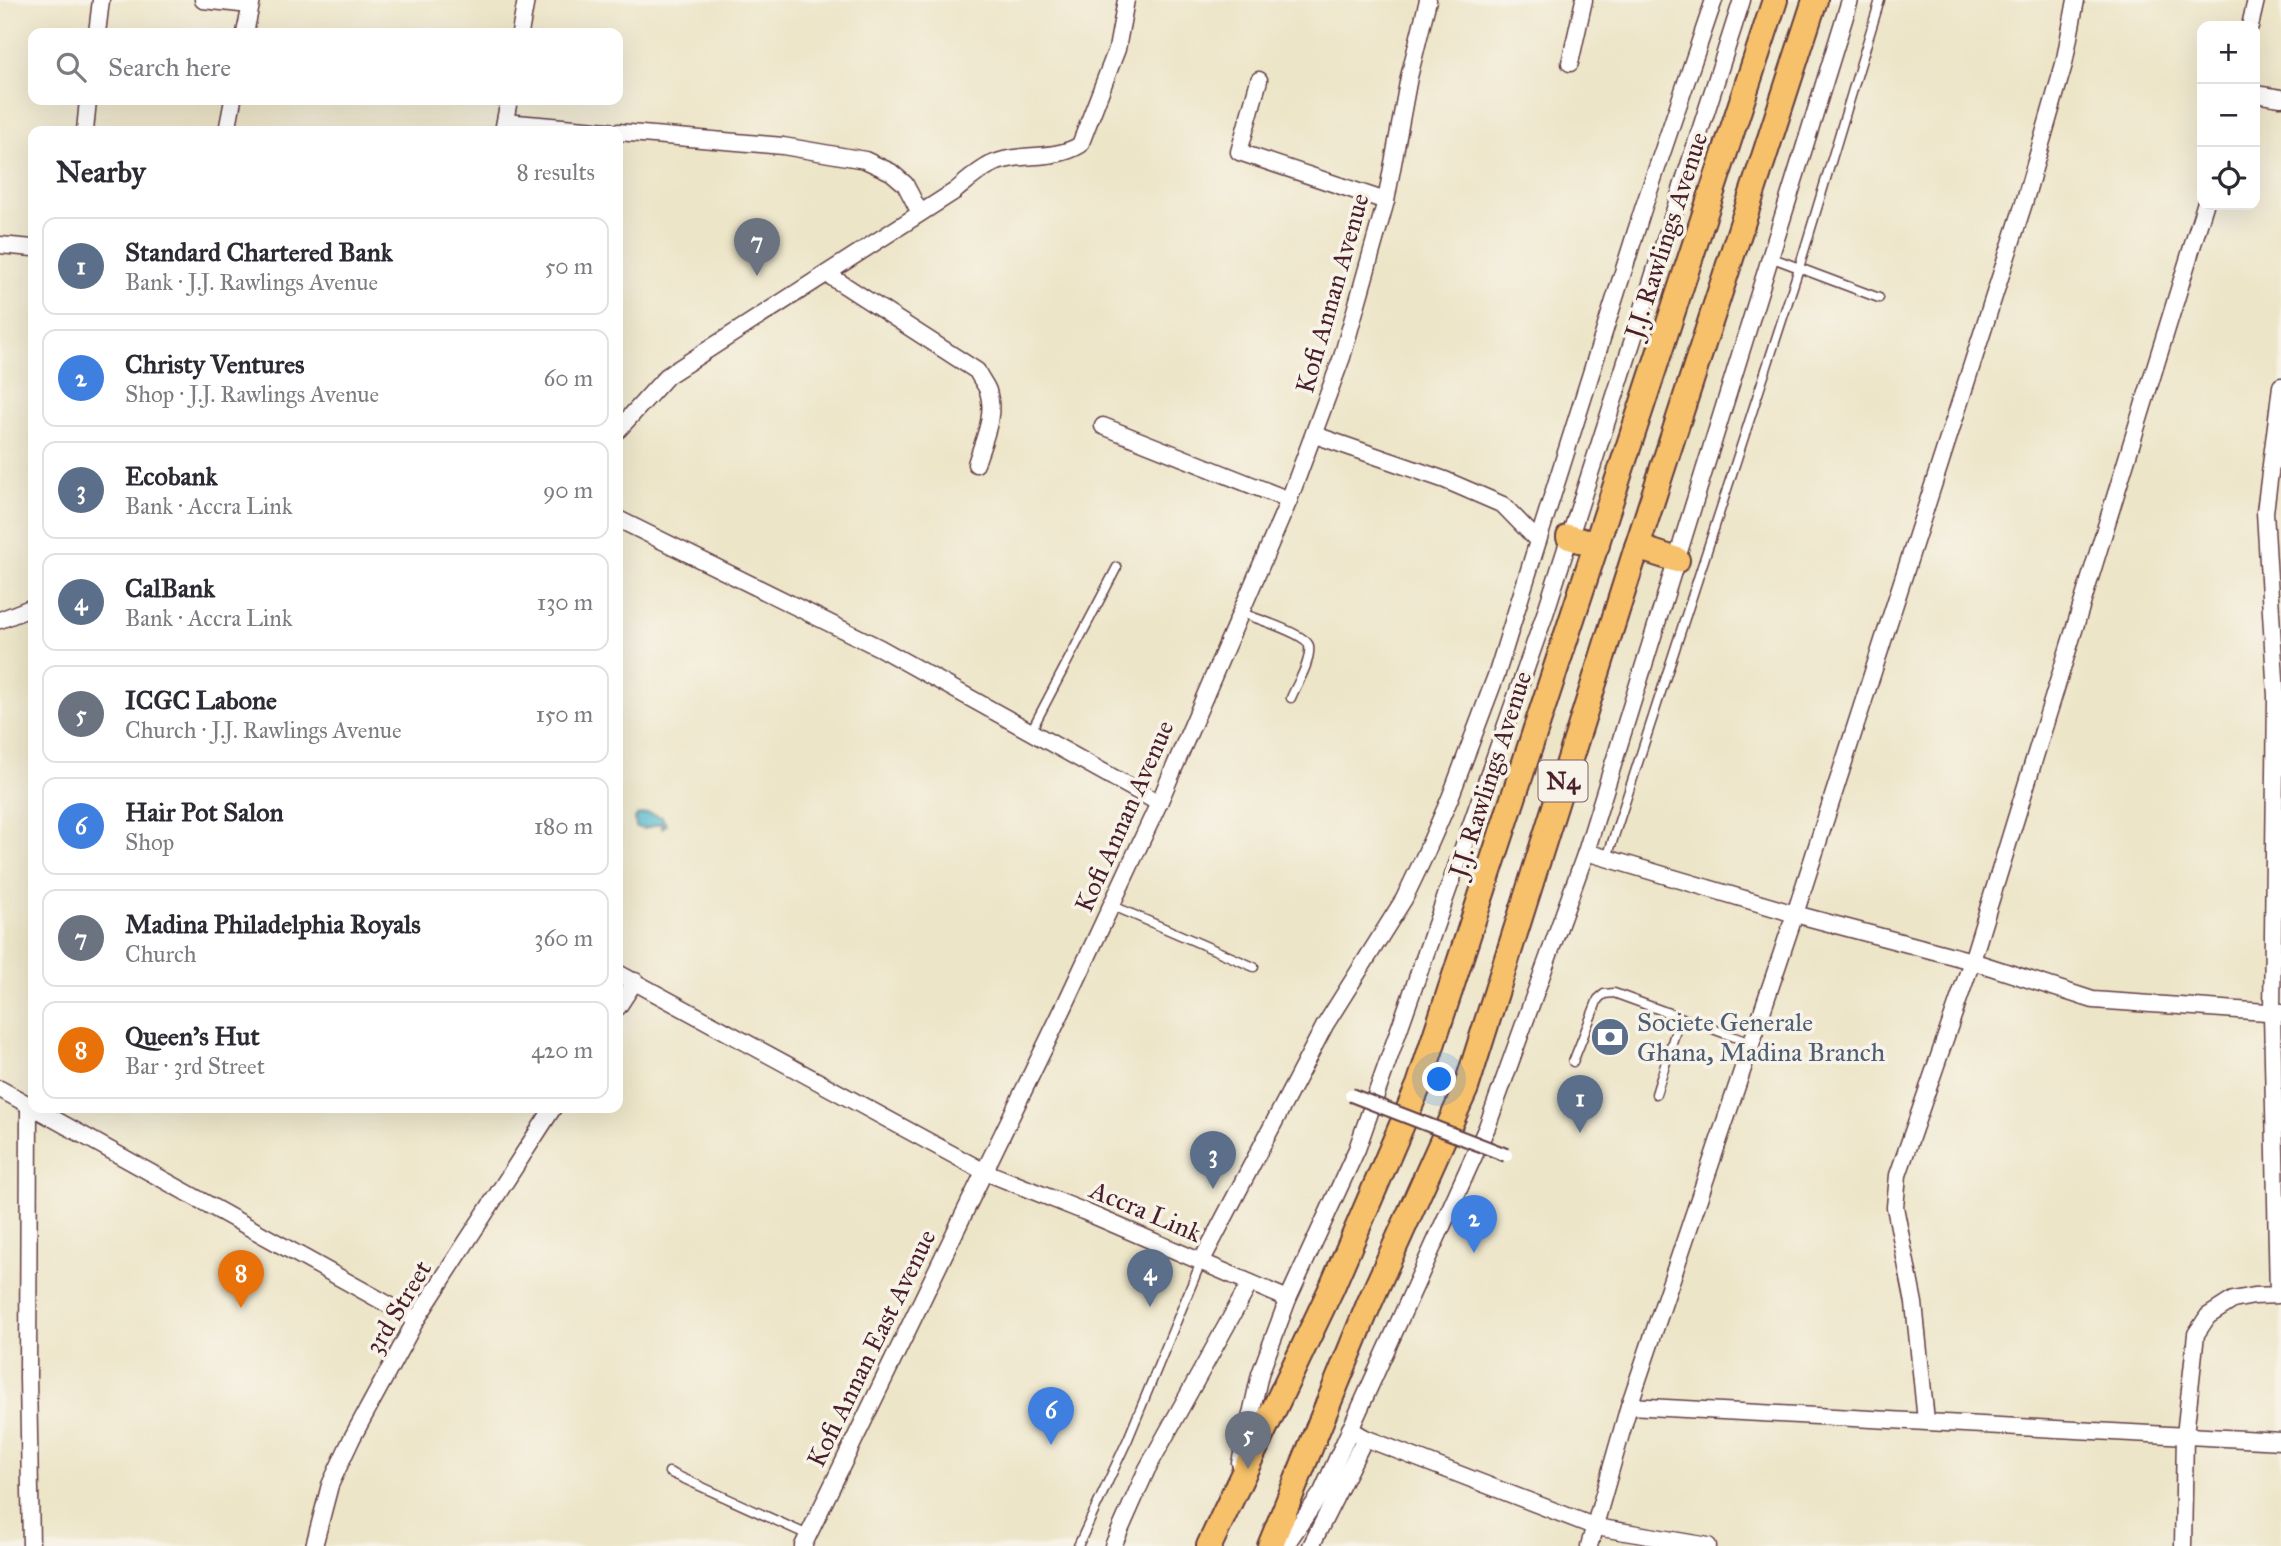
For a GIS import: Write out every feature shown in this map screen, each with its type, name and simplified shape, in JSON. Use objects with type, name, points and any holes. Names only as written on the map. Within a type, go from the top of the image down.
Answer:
[{"type":"highway","name":"J.J. Rawlings Avenue","points":[[1209,1546],[1332,1287],[1419,1085],[1775,0]]},
{"type":"highway","name":"N4","points":[[1270,1546],[1369,1304],[1466,1088],[1637,547],[1815,0]]},
{"type":"highway","points":[[1569,537],[1597,545]]},
{"type":"highway","points":[[1637,547],[1677,561]]},
{"type":"street","points":[[98,28],[101,0]]},
{"type":"street","points":[[203,0],[251,3],[246,28]]},
{"type":"street","points":[[521,28],[526,0]]},
{"type":"street","points":[[623,424],[667,376],[920,213],[990,164],[1041,155],[1058,155],[1080,145],[1117,49],[1126,0]]},
{"type":"street","name":"Kofi Annan Avenue","points":[[983,1171],[1064,1007],[1159,803],[1242,613],[1315,435],[1342,357],[1386,201],[1414,52],[1428,0]]},
{"type":"street","points":[[1570,63],[1584,0]]},
{"type":"street","points":[[1201,1262],[1325,1025],[1404,899],[1450,798],[1497,674],[1643,209],[1714,0]]},
{"type":"street","points":[[1234,1490],[1260,1374],[1288,1299],[1357,1149],[1569,537],[1742,0]]},
{"type":"street","points":[[1285,1546],[1322,1492],[1487,1128],[1586,852],[1850,0]]},
{"type":"street","points":[[1589,1546],[1629,1406],[1795,914],[2024,203],[2064,64],[2076,0]]},
{"type":"street","points":[[2251,21],[2256,0]]},
{"type":"street","points":[[1259,80],[1239,152],[1386,201]]},
{"type":"street","points":[[2260,95],[2281,98]]},
{"type":"street","points":[[85,126],[88,105]]},
{"type":"street","points":[[228,126],[232,105]]},
{"type":"street","points":[[504,126],[508,105]]},
{"type":"street","points":[[623,132],[783,146],[865,160],[891,172],[905,184],[920,213]]},
{"type":"street","points":[[1926,1421],[1914,1303],[1895,1207],[1898,1175],[1972,961],[2203,210]]},
{"type":"street","points":[[0,245],[28,248]]},
{"type":"street","points":[[827,274],[976,372],[988,391],[990,403],[989,425],[976,464]]},
{"type":"street","points":[[2183,1546],[2185,1435],[2196,1334],[2208,1316],[2233,1300],[2279,1295],[2276,1013],[2279,696],[2265,512],[2281,386]]},
{"type":"street","points":[[1103,426],[1289,500]]},
{"type":"street","points":[[1315,435],[1445,480],[1503,505],[1538,541]]},
{"type":"street","points":[[623,521],[880,648],[1159,803]]},
{"type":"street","points":[[0,620],[28,609]]},
{"type":"street","points":[[1586,852],[1795,914],[1972,961],[2093,1000],[2276,1013]]},
{"type":"street","points":[[623,975],[983,1171]]},
{"type":"street","points":[[623,999],[635,981]]},
{"type":"street","points":[[0,1089],[28,1105]]},
{"type":"street","points":[[1351,1095],[1506,1155]]},
{"type":"street","points":[[29,1113],[28,1378],[32,1546]]},
{"type":"street","points":[[42,1113],[416,1320]]},
{"type":"street","name":"3rd Street","points":[[314,1546],[330,1485],[352,1438],[416,1320],[550,1113]]},
{"type":"street","name":"Accra Link","points":[[983,1171],[1288,1299]]},
{"type":"street","name":"Kofi Annan East Avenue","points":[[805,1541],[983,1171]]},
{"type":"street","points":[[1114,1546],[1147,1469],[1250,1283]]},
{"type":"street","points":[[1629,1406],[2281,1441]]},
{"type":"street","points":[[1350,1430],[1596,1527],[1708,1546]]},
{"type":"street","points":[[1311,1546],[1365,1438]]},
{"type":"lane","points":[[1607,858],[1799,268],[1880,0]]},
{"type":"lane","points":[[1770,257],[1879,298]]},
{"type":"lane","points":[[1031,731],[1117,567]]},
{"type":"lane","points":[[1242,613],[1307,641],[1307,660],[1291,698]]},
{"type":"lane","points":[[1111,905],[1254,967]]},
{"type":"lane","points":[[1573,1062],[1598,999],[1604,994],[1614,993],[1751,1043]]},
{"type":"lane","points":[[1656,1094],[1681,1017]]},
{"type":"lane","points":[[1078,1546],[1128,1438],[1201,1262]]},
{"type":"lane","points":[[669,1472],[805,1541]]},
{"type":"water","points":[[648,813],[662,817],[666,825],[662,828],[661,823],[644,829],[636,827],[635,819],[638,815]]},
{"type":"place","name":"Madina Philadelphia Royals","points":[[757,276]]},
{"type":"place","name":"Societe Generale Ghana, Madina Branch","points":[[1610,1037]]},
{"type":"place","name":"Standard Chartered Bank","points":[[1580,1133]]},
{"type":"place","name":"Ecobank","points":[[1213,1189]]},
{"type":"place","name":"Christy Ventures","points":[[1474,1253]]},
{"type":"place","name":"CalBank","points":[[1150,1307]]},
{"type":"place","name":"Queen's Hut","points":[[241,1308]]},
{"type":"place","name":"Hair Pot Salon","points":[[1051,1445]]},
{"type":"place","name":"ICGC Labone","points":[[1248,1469]]}]
